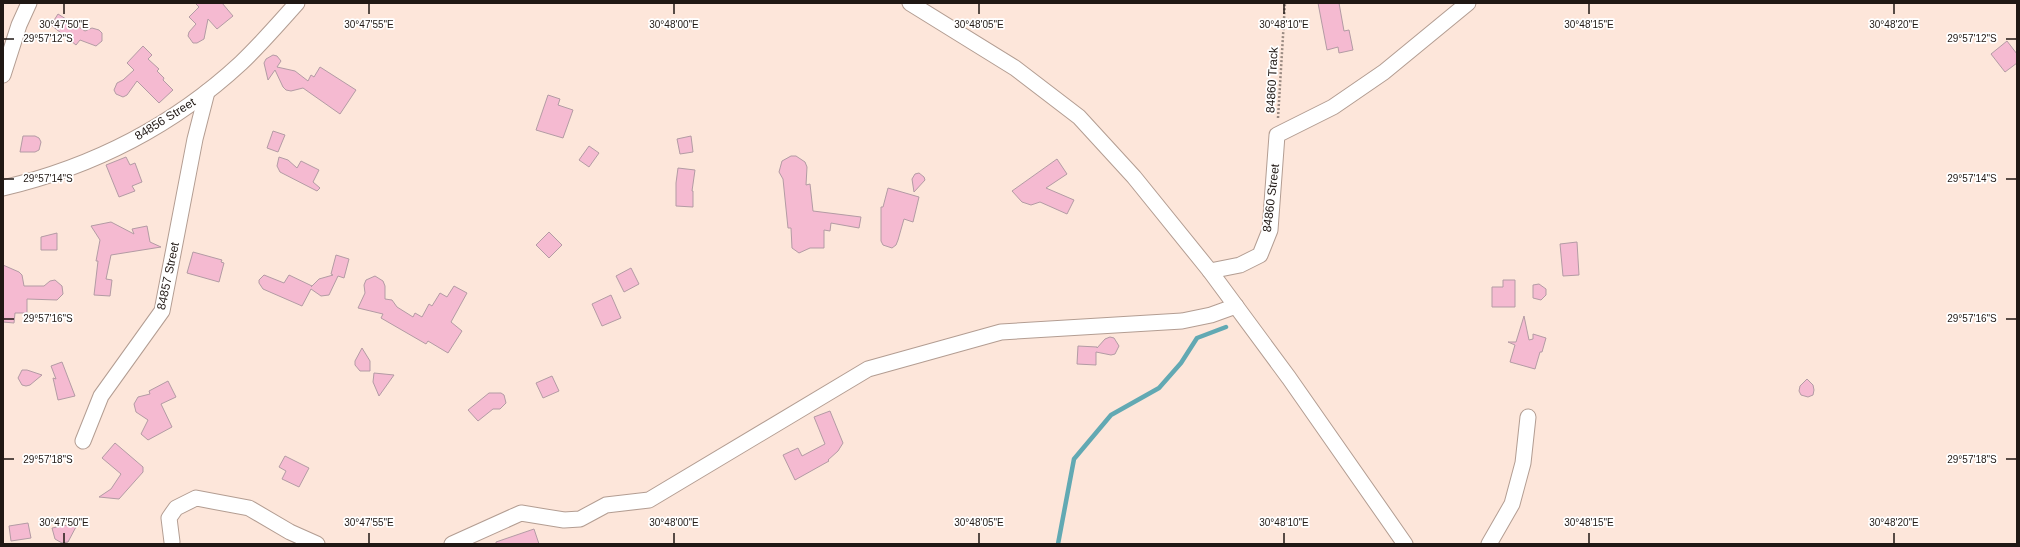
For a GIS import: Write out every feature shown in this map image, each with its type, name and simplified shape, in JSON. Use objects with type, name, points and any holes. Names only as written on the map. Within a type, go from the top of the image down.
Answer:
[{"type":"street","points":[[3,75],[19,26],[29,3]]},
{"type":"street","name":"84856 Street","points":[[3,188],[30,182],[86,162],[143,135],[207,92],[242,62],[297,3]]},
{"type":"street","points":[[910,3],[1015,68],[1079,117],[1134,176],[1236,306],[1289,378],[1405,544]]},
{"type":"street","points":[[1277,135],[1333,107],[1384,72],[1468,3]]},
{"type":"street","name":"84857 Street","points":[[83,441],[101,396],[162,312],[195,139],[207,92]]},
{"type":"street","name":"84860 Street","points":[[1210,271],[1240,265],[1260,255],[1270,230],[1277,135]]},
{"type":"street","points":[[452,544],[521,513],[564,520],[580,519],[606,505],[649,500],[868,369],[1001,332],[1182,321],[1211,315],[1236,306]]},
{"type":"street","points":[[1489,544],[1512,504],[1522,463],[1528,417]]},
{"type":"street","points":[[172,542],[169,518],[176,508],[196,498],[249,508],[290,532],[317,544]]},
{"type":"path","name":"84860 Track","points":[[1277,135],[1285,3]]},
{"type":"building","points":[[195,3],[222,3],[233,16],[217,29],[208,19],[204,39],[197,43],[193,43],[188,36],[189,32],[196,24],[189,17],[199,7]]},
{"type":"building","points":[[1318,3],[1339,3],[1344,31],[1349,30],[1353,50],[1339,53],[1338,47],[1327,50]]},
{"type":"building","points":[[58,14],[85,31],[92,28],[99,30],[102,33],[102,41],[96,46],[80,40],[76,45],[51,25]]},
{"type":"building","points":[[2007,41],[2017,54],[2017,63],[2005,72],[1991,54]]},
{"type":"building","points":[[143,46],[152,55],[148,59],[159,69],[157,71],[164,78],[163,80],[173,90],[159,103],[137,81],[127,95],[123,97],[116,94],[114,90],[117,83],[123,80],[134,70],[127,63]]},
{"type":"building","points":[[273,55],[277,56],[281,61],[277,67],[295,71],[308,81],[311,75],[314,77],[320,67],[356,90],[340,114],[303,88],[291,91],[286,90],[275,70],[268,80],[264,63],[266,59]]},
{"type":"building","points":[[548,95],[560,99],[558,105],[573,110],[563,138],[536,130]]},
{"type":"building","points":[[273,131],[285,135],[278,152],[267,148]]},
{"type":"building","points":[[23,136],[35,136],[39,138],[41,142],[39,150],[35,152],[20,152]]},
{"type":"building","points":[[691,136],[693,152],[680,154],[677,139]]},
{"type":"building","points":[[589,146],[599,153],[589,167],[579,160]]},
{"type":"building","points":[[791,156],[796,156],[805,162],[807,167],[806,185],[810,184],[813,211],[861,217],[859,228],[831,223],[830,231],[824,230],[824,248],[810,248],[799,253],[792,248],[791,228],[788,228],[783,179],[779,172],[782,161]]},
{"type":"building","points":[[126,157],[130,165],[135,163],[142,182],[132,186],[135,191],[119,197],[106,165]]},
{"type":"building","points":[[279,157],[288,160],[297,168],[301,161],[319,170],[313,182],[320,188],[317,191],[280,172],[277,166]]},
{"type":"building","points":[[1057,159],[1067,174],[1046,188],[1074,200],[1067,214],[1040,202],[1031,205],[1022,202],[1012,191]]},
{"type":"building","points":[[678,168],[695,170],[692,191],[693,207],[676,206],[676,183]]},
{"type":"building","points":[[919,173],[925,180],[914,192],[912,179],[915,174]]},
{"type":"building","points":[[888,188],[919,197],[913,222],[904,219],[896,245],[892,248],[883,245],[881,241],[881,207],[883,207]]},
{"type":"building","points":[[111,222],[134,234],[132,229],[147,226],[150,242],[161,247],[111,255],[106,279],[112,280],[110,296],[94,295],[98,261],[96,261],[100,240],[91,226]]},
{"type":"building","points":[[549,232],[562,245],[549,258],[536,245]]},
{"type":"building","points":[[57,233],[57,250],[41,250],[41,237]]},
{"type":"building","points":[[1577,242],[1579,275],[1563,276],[1560,244]]},
{"type":"building","points":[[193,252],[222,260],[221,262],[224,263],[219,282],[187,273]]},
{"type":"building","points":[[336,255],[349,259],[344,278],[338,276],[329,295],[321,296],[311,289],[302,306],[263,289],[259,283],[259,280],[264,275],[284,283],[289,275],[312,286],[319,279],[333,275],[331,274]]},
{"type":"building","points":[[3,265],[19,272],[22,275],[24,286],[44,286],[50,281],[55,280],[62,286],[63,294],[57,300],[27,299],[27,313],[15,313],[14,323],[3,322]]},
{"type":"building","points":[[631,268],[639,284],[624,292],[616,276]]},
{"type":"building","points":[[375,276],[383,281],[385,286],[385,299],[392,300],[397,307],[413,317],[415,313],[422,317],[429,304],[432,306],[440,293],[447,297],[454,286],[467,293],[451,322],[462,331],[448,353],[428,341],[426,344],[381,318],[383,314],[358,308],[365,293],[364,285],[366,280]]},
{"type":"building","points":[[1503,280],[1515,280],[1515,307],[1492,307],[1492,287],[1503,287]]},
{"type":"building","points":[[1539,284],[1546,289],[1546,295],[1541,300],[1533,298],[1533,285]]},
{"type":"building","points":[[611,295],[621,318],[602,326],[592,304]]},
{"type":"building","points":[[1524,316],[1529,340],[1533,339],[1533,334],[1546,338],[1535,369],[1510,362],[1515,345],[1508,342],[1516,342]]},
{"type":"building","points":[[1110,337],[1114,338],[1119,346],[1115,354],[1111,355],[1096,352],[1096,365],[1077,364],[1078,346],[1097,348],[1105,339]]},
{"type":"building","points":[[362,348],[370,361],[370,371],[360,371],[355,365],[355,361]]},
{"type":"building","points":[[62,362],[75,396],[58,400],[53,378],[56,379],[51,366]]},
{"type":"building","points":[[22,370],[27,370],[42,375],[30,385],[22,385],[18,378]]},
{"type":"building","points":[[374,373],[394,375],[379,396],[373,382]]},
{"type":"building","points":[[552,376],[559,391],[543,398],[536,383]]},
{"type":"building","points":[[1807,379],[1813,385],[1814,390],[1813,395],[1808,397],[1801,395],[1799,391],[1800,386]]},
{"type":"building","points":[[168,381],[176,397],[161,404],[172,427],[148,440],[141,434],[148,420],[136,412],[134,404],[138,397],[150,394],[149,391]]},
{"type":"building","points":[[489,393],[501,393],[504,395],[506,403],[500,409],[493,409],[478,421],[468,410]]},
{"type":"building","points":[[830,411],[843,443],[838,451],[828,460],[829,461],[795,480],[783,455],[798,448],[802,456],[825,444],[814,417]]},
{"type":"building","points":[[115,443],[143,467],[143,472],[119,499],[99,497],[111,489],[121,474],[102,458]]},
{"type":"building","points":[[285,456],[309,468],[299,487],[282,479],[286,471],[279,467]]},
{"type":"building","points":[[28,523],[31,538],[11,541],[9,526]]},
{"type":"building","points":[[78,523],[68,542],[62,543],[55,539],[52,528]]},
{"type":"building","points":[[534,529],[539,544],[496,544],[496,542]]},
{"type":"waterway","points":[[1058,544],[1074,459],[1111,415],[1159,388],[1181,363],[1197,338],[1226,327]]}]
